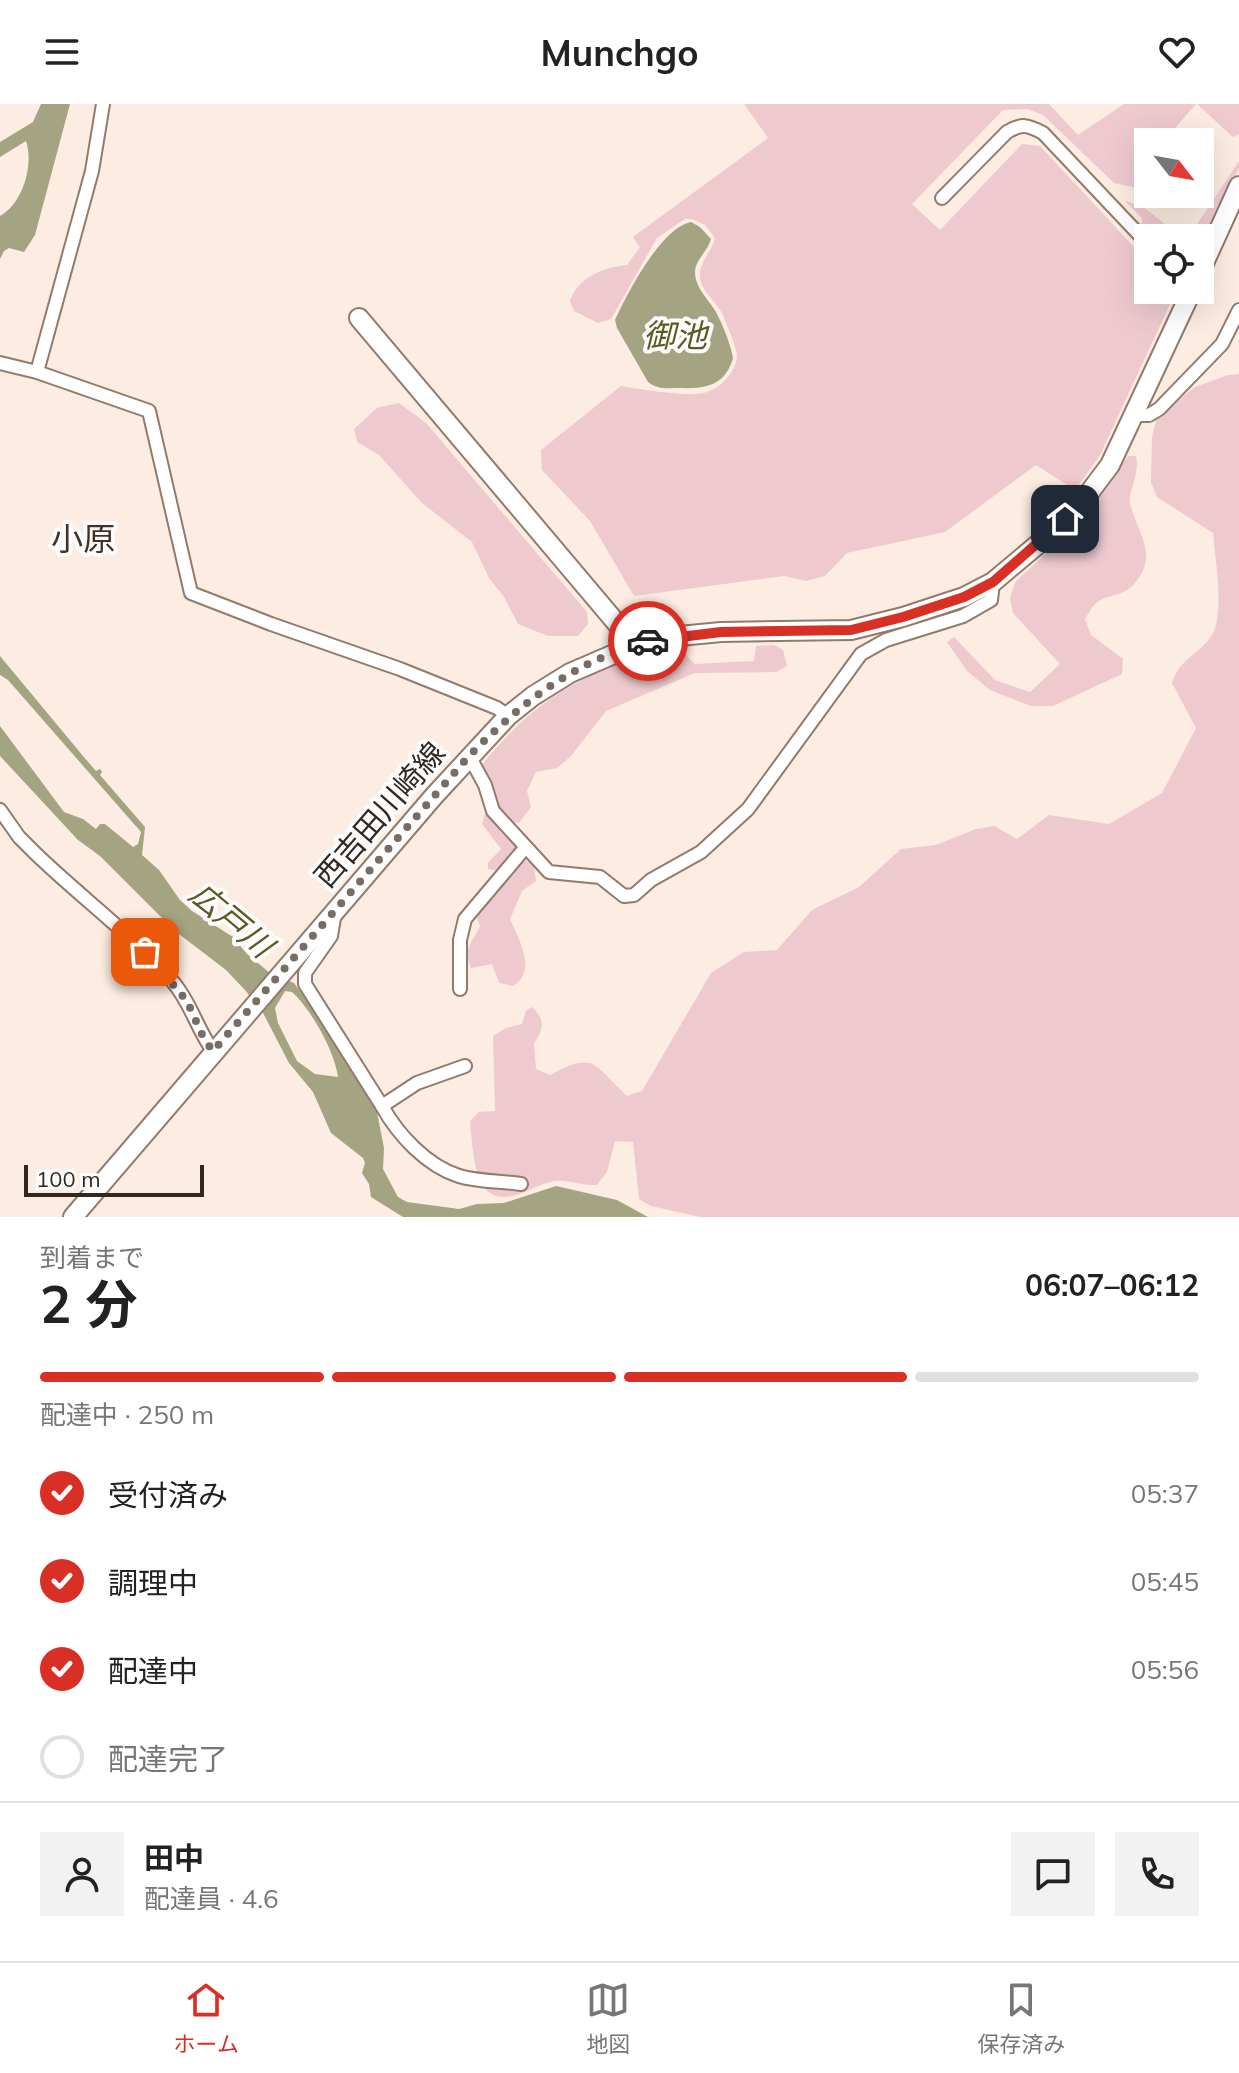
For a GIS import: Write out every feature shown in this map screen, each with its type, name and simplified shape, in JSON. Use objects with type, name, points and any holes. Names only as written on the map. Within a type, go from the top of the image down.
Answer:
[{"type":"main road","points":[[1214,241],[1239,186]]},
{"type":"main road","name":"西吉田川崎線","points":[[73,1217],[335,910],[469,756],[508,716],[570,673],[659,638],[707,633],[851,630],[949,602],[993,582],[1043,540],[1086,497],[1110,465],[1186,304]]},
{"type":"main road","points":[[359,318],[635,645]]},
{"type":"street","points":[[37,372],[92,171],[103,104]]},
{"type":"street","points":[[942,198],[1007,132],[1019,124],[1029,125],[1043,133],[1134,229]]},
{"type":"street","points":[[1135,415],[1149,415],[1159,409],[1225,339],[1239,310]]},
{"type":"street","points":[[6,364],[149,411],[191,593],[400,669],[497,708],[508,716]]},
{"type":"street","points":[[469,756],[485,785],[493,811],[549,872],[600,877],[624,896],[634,895],[651,880],[701,852],[748,809],[861,654],[886,640],[963,616],[991,600],[993,582]]},
{"type":"street","points":[[0,810],[34,852],[145,952],[175,984],[187,1001],[204,1039],[219,1045]]},
{"type":"street","points":[[460,989],[460,940],[465,919],[525,848]]},
{"type":"street","points":[[335,910],[331,936],[308,968],[305,984],[382,1106],[404,1137],[444,1168],[464,1177],[521,1184]]},
{"type":"street","points":[[382,1106],[417,1083],[465,1066]]},
{"type":"shaded area","points":[[744,104],[1049,104],[1078,135],[1124,104],[1196,104],[1175,128],[1134,128],[1134,187],[1114,183],[1043,115],[1027,109],[1003,110],[912,204],[940,230],[1022,144],[1040,146],[1134,247],[1134,304],[1170,304],[1100,455],[1075,490],[1036,465],[945,532],[847,553],[825,576],[806,581],[784,576],[634,596],[590,521],[542,470],[541,450],[621,386],[700,394],[718,387],[727,378],[736,361],[735,347],[723,315],[700,278],[701,267],[715,238],[705,225],[685,219],[657,238],[611,319],[598,323],[574,311],[570,301],[585,280],[610,268],[627,265],[640,247],[633,237],[768,138]]},
{"type":"shaded area","points":[[1197,104],[1239,104],[1239,134],[1233,137]]},
{"type":"shaded area","points":[[1239,161],[1239,168],[1213,224],[1197,224],[1208,208],[1214,208],[1214,199]]},
{"type":"shaded area","points":[[1125,201],[1134,204],[1134,208],[1145,208],[1165,224],[1141,224],[1142,218]]},
{"type":"shaded area","points":[[1239,374],[1239,1217],[700,1217],[651,1206],[639,1199],[633,1142],[615,1141],[607,1172],[597,1185],[554,1181],[506,1197],[495,1196],[486,1190],[476,1169],[470,1121],[479,1112],[495,1111],[493,1036],[506,1028],[522,1024],[526,1011],[532,1007],[542,1024],[534,1043],[536,1069],[550,1075],[576,1064],[593,1064],[627,1096],[642,1091],[711,973],[744,952],[777,950],[812,910],[859,887],[901,849],[936,845],[976,829],[994,826],[1017,839],[1049,815],[1109,824],[1162,793],[1196,728],[1172,683],[1185,662],[1212,635],[1219,600],[1213,533],[1157,497],[1151,482],[1152,437],[1157,417],[1195,387]]},
{"type":"shaded area","points":[[399,403],[426,423],[587,612],[588,624],[578,636],[548,636],[518,624],[504,597],[489,578],[472,542],[422,503],[379,455],[357,442],[354,429],[377,408]]},
{"type":"shaded area","points":[[1128,456],[1136,456],[1130,503],[1144,544],[1145,563],[1142,573],[1130,588],[1096,603],[1085,619],[1091,635],[1123,659],[1122,674],[1053,706],[1031,706],[990,690],[967,671],[947,642],[954,637],[995,680],[1030,692],[1060,664],[1013,613],[1010,598],[1015,582],[1077,525]]},
{"type":"shaded area","points":[[774,645],[783,650],[787,666],[776,672],[695,673],[606,711],[571,756],[557,768],[536,772],[527,791],[531,807],[519,823],[508,822],[498,809],[481,766],[530,714],[565,690],[660,647],[678,648],[695,664],[754,661],[756,646]]},
{"type":"shaded area","points":[[485,814],[491,814],[515,843],[516,853],[498,870],[488,869],[488,863],[501,849],[482,824]]},
{"type":"shaded area","points":[[527,861],[534,866],[536,881],[522,891],[510,919],[525,964],[524,972],[513,986],[499,983],[492,964],[471,968],[467,955],[480,926],[477,919],[481,908],[520,862]]},
{"type":"water","points":[[41,104],[70,104],[35,235],[24,252],[9,248],[0,259],[0,216],[20,193],[29,161],[26,141],[0,157],[0,142],[33,122]]},
{"type":"water","name":"御池","points":[[691,222],[711,239],[697,263],[696,278],[720,321],[733,358],[725,375],[713,384],[698,388],[659,387],[648,382],[615,320],[657,248],[668,236]]},
{"type":"water","points":[[0,656],[96,771],[100,769],[100,775],[145,827],[142,855],[159,870],[180,900],[233,937],[247,954],[270,973],[294,983],[376,1107],[384,1148],[383,1169],[398,1197],[407,1202],[459,1209],[477,1204],[504,1203],[556,1186],[617,1200],[648,1217],[403,1217],[371,1197],[369,1184],[362,1173],[363,1158],[331,1133],[313,1092],[289,1063],[262,1011],[245,990],[226,970],[175,931],[100,856],[78,840],[0,756],[0,726],[64,812],[83,819],[96,829],[100,824],[105,824],[133,847],[138,844],[141,832],[8,680],[0,675]],"holes":[[[285,991],[292,992],[321,1032],[338,1077],[315,1074],[297,1061],[278,1023],[275,1008]]]},
{"type":"way so far","points":[[145,952],[187,1001],[204,1039],[213,1051],[469,756],[508,716],[570,673],[648,641]]},
{"type":"district","name":"小原","points":[[83,539]]},
{"type":"route","points":[[648,641],[721,632],[851,630],[903,617],[964,597],[993,582],[1065,519]]},
{"type":"water label","name":"広戸川","points":[[231,920]]}]
